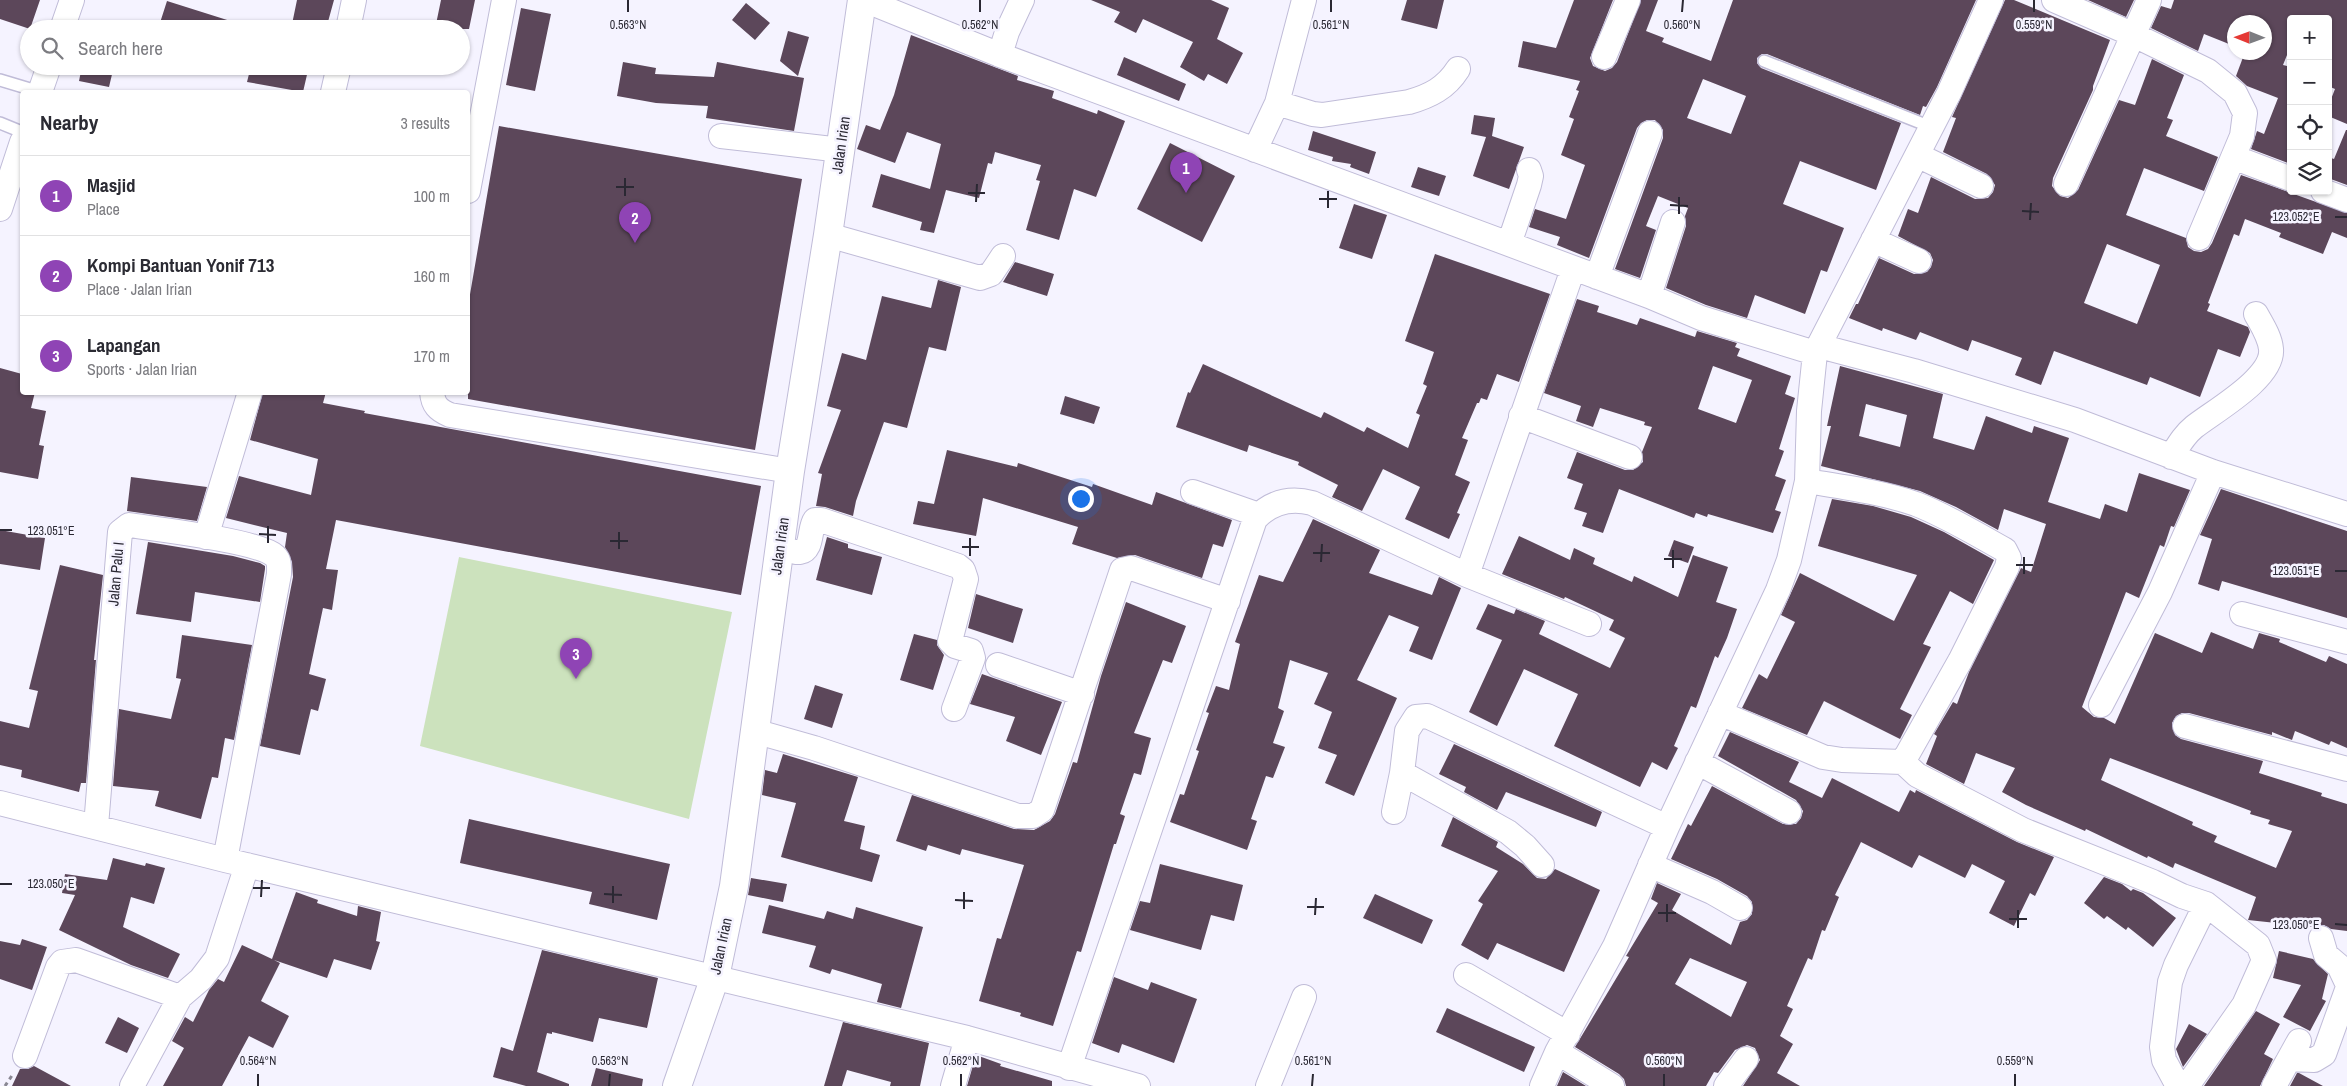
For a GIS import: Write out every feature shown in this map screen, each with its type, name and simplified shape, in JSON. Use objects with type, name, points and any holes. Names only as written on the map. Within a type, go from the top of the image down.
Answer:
[{"type":"street","points":[[65,20],[72,0]]},
{"type":"street","points":[[350,20],[354,0]]},
{"type":"street","points":[[470,180],[504,0]]},
{"type":"street","points":[[863,0],[1000,55],[1257,144],[1573,269],[1649,296],[1701,318],[1817,349],[1914,370],[2075,420],[2212,472],[2347,514]]},
{"type":"street","name":"Jalan Irian","points":[[677,1086],[715,977],[734,886],[790,471],[863,0]]},
{"type":"street","points":[[1257,144],[1275,106],[1304,0]]},
{"type":"street","points":[[1604,57],[1628,0]]},
{"type":"street","points":[[1542,1086],[1562,1043],[1615,946],[1666,827],[1778,590],[1789,560],[1807,481],[1809,411],[1817,349],[1931,127],[1991,0]]},
{"type":"street","points":[[2054,0],[2134,35],[2208,71],[2235,93],[2245,114],[2242,136],[2199,238]]},
{"type":"street","points":[[2066,184],[2149,0]]},
{"type":"street","points":[[1000,55],[1007,32],[1021,1]]},
{"type":"street","points":[[1275,106],[1322,115],[1409,102],[1423,98],[1444,87],[1458,69]]},
{"type":"street","points":[[41,90],[46,75]]},
{"type":"street","points":[[333,90],[337,75]]},
{"type":"street","points":[[1597,277],[1650,133]]},
{"type":"street","points":[[721,136],[840,150]]},
{"type":"street","points":[[0,209],[20,148]]},
{"type":"street","points":[[1916,155],[1981,186]]},
{"type":"street","points":[[2233,157],[2287,177]]},
{"type":"street","points":[[1509,244],[1529,185],[1531,176],[1529,170]]},
{"type":"street","points":[[2332,194],[2347,200]]},
{"type":"street","points":[[1649,296],[1673,222]]},
{"type":"street","points":[[828,235],[980,278],[990,274],[1003,256]]},
{"type":"street","points":[[1872,240],[1919,261]]},
{"type":"street","points":[[1467,575],[1573,269]]},
{"type":"street","points":[[2171,457],[2183,437],[2257,379],[2270,361],[2272,350],[2268,336],[2256,314]]},
{"type":"street","points":[[206,537],[249,395]]},
{"type":"street","points":[[433,395],[435,406],[440,411],[450,415],[790,471]]},
{"type":"street","points":[[1521,416],[1630,457]]},
{"type":"street","points":[[2100,705],[2160,592],[2212,472]]},
{"type":"street","points":[[1807,481],[1890,497],[1915,504],[1966,528],[2005,550],[2008,554],[2007,567],[1982,619],[1904,762]]},
{"type":"street","points":[[1193,492],[1259,515]]},
{"type":"street","points":[[1069,1068],[1228,600],[1259,515],[1273,504],[1287,501],[1312,503],[1467,575],[1589,624]]},
{"type":"street","points":[[780,548],[800,552],[805,550],[808,546],[812,524],[816,520],[821,520],[958,566],[963,570],[966,579],[950,641],[955,646],[971,651],[973,658],[954,709]]},
{"type":"street","name":"Jalan Palu I","points":[[96,826],[120,532],[129,525],[206,537],[268,550],[277,557],[280,565],[236,862],[217,958],[201,979],[180,996]]},
{"type":"street","points":[[754,731],[814,748],[1026,817],[1038,814],[1042,810],[1082,694],[1122,570],[1131,568],[1228,600]]},
{"type":"street","points":[[2242,614],[2347,642]]},
{"type":"street","points":[[998,665],[1082,694]]},
{"type":"street","points":[[1720,713],[1823,757],[1842,760],[1904,762],[1917,775],[2023,830],[2182,896],[2206,904],[2258,945],[2264,960],[2244,1005],[2187,1086]]},
{"type":"street","points":[[1394,812],[1402,773],[1407,731],[1416,717],[1434,717],[1666,827]]},
{"type":"street","points":[[2185,726],[2347,768]]},
{"type":"street","points":[[1697,762],[1789,812]]},
{"type":"street","points":[[1402,773],[1508,832],[1525,846],[1542,865]]},
{"type":"street","points":[[0,802],[236,862],[967,1038],[1138,1086]]},
{"type":"street","points":[[1650,865],[1712,892],[1740,908]]},
{"type":"street","points":[[2178,1086],[2164,1060],[2162,1047],[2170,982],[2176,965],[2206,904]]},
{"type":"street","points":[[2321,938],[2326,955],[2339,966],[2347,983]]},
{"type":"street","points":[[24,1056],[58,967],[68,960],[76,960],[180,996],[132,1086]]},
{"type":"street","points":[[1466,976],[1562,1043],[1612,1086]]},
{"type":"street","points":[[2274,1086],[2294,1050],[2314,1060],[2339,1041],[2347,990]]},
{"type":"street","points":[[1268,1086],[1304,997]]},
{"type":"street","points":[[953,1086],[967,1038]]},
{"type":"street","points":[[1726,1086],[1746,1059]]},
{"type":"lane","points":[[1764,61],[1931,127]]},
{"type":"lane","points":[[0,80],[33,90]]},
{"type":"lane","points":[[0,123],[20,131]]},
{"type":"green space","points":[[459,557],[732,612],[689,819],[420,746]]},
{"type":"building","points":[[0,0],[40,0],[33,20],[20,20],[20,26],[0,19]]},
{"type":"building","points":[[297,0],[334,0],[328,20],[293,20]]},
{"type":"building","points":[[441,0],[475,0],[470,24],[470,20],[437,20]]},
{"type":"building","points":[[1091,0],[1211,0],[1229,8],[1217,39],[1243,53],[1227,84],[1208,74],[1204,81],[1180,67],[1193,42],[1143,19],[1136,33],[1114,22],[1120,12]]},
{"type":"building","points":[[1407,0],[1444,0],[1437,29],[1401,20]]},
{"type":"building","points":[[1574,0],[1613,0],[1590,58],[1593,66],[1605,71],[1612,68],[1617,62],[1641,0],[1658,0],[1646,31],[1664,38],[1662,42],[1711,61],[1733,0],[1976,0],[1937,87],[1926,107],[1923,106],[1920,115],[1767,54],[1762,54],[1757,58],[1757,63],[1761,68],[1901,123],[1876,190],[1800,161],[1783,204],[1844,228],[1827,272],[1821,270],[1805,314],[1755,295],[1747,318],[1706,305],[1666,288],[1686,226],[1685,216],[1688,208],[1658,196],[1646,226],[1656,230],[1640,278],[1615,269],[1663,138],[1663,130],[1655,120],[1647,120],[1637,128],[1589,258],[1557,245],[1560,237],[1529,227],[1535,209],[1566,219],[1585,165],[1561,155],[1574,119],[1569,117],[1579,91],[1576,90],[1580,81],[1518,67],[1523,41],[1556,48]],"holes":[[[1703,79],[1746,96],[1731,134],[1687,118]]]},
{"type":"building","points":[[2005,0],[2014,0],[2110,40],[2093,90],[2053,178],[2052,186],[2060,196],[2068,198],[2078,190],[2119,100],[2135,105],[2152,59],[2184,75],[2167,118],[2173,120],[2166,136],[2218,157],[2204,191],[2144,168],[2126,215],[2186,238],[2188,247],[2194,251],[2201,252],[2208,249],[2212,243],[2241,175],[2287,191],[2287,195],[2297,195],[2347,213],[2347,238],[2332,232],[2323,254],[2279,237],[2281,233],[2245,219],[2239,236],[2234,234],[2208,303],[2210,304],[2207,311],[2248,327],[2250,332],[2240,357],[2218,349],[2200,397],[2150,377],[2147,385],[2054,351],[2041,385],[2015,375],[2022,358],[1972,340],[1968,351],[1920,332],[1916,340],[1883,328],[1882,331],[1849,318],[1856,304],[1858,304],[1879,258],[1914,274],[1927,272],[1931,267],[1933,260],[1930,253],[1898,236],[1908,209],[1918,213],[1931,177],[1975,199],[1988,198],[1993,192],[1995,185],[1987,174],[1943,152],[1956,118],[1952,117]],"holes":[[[2107,244],[2160,265],[2137,324],[2084,303]]]},
{"type":"building","points":[[2088,0],[2134,0],[2126,17]]},
{"type":"building","points":[[2174,0],[2347,0],[2347,124],[2332,118],[2332,97],[2335,89],[2332,88],[2332,15],[2287,15],[2287,55],[2283,65],[2287,66],[2287,162],[2251,149],[2257,131],[2264,134],[2278,98],[2247,86],[2236,76],[2242,60],[2272,60],[2272,15],[2227,15],[2227,43],[2204,34],[2198,51],[2151,28],[2161,6],[2171,9]]},
{"type":"building","points":[[167,1],[227,20],[161,20]]},
{"type":"building","points":[[746,3],[770,23],[755,40],[732,20]]},
{"type":"building","points":[[521,8],[551,14],[535,91],[506,85]]},
{"type":"building","points":[[788,31],[809,37],[798,76],[780,61]]},
{"type":"building","points":[[911,35],[1018,76],[1017,80],[1054,91],[1052,98],[1097,114],[1098,110],[1125,121],[1096,197],[1074,189],[1059,240],[1026,230],[1040,181],[1036,180],[1041,165],[995,152],[992,164],[988,163],[979,198],[946,190],[934,233],[920,230],[922,222],[872,207],[881,174],[930,189],[941,144],[907,132],[895,163],[857,149],[866,125],[880,130],[894,95]]},
{"type":"building","points":[[1124,57],[1186,84],[1179,101],[1117,75]]},
{"type":"building","points":[[623,62],[656,68],[655,74],[714,77],[717,62],[804,78],[794,131],[706,118],[708,106],[656,103],[617,96]]},
{"type":"building","points":[[80,75],[112,75],[109,87],[79,81]]},
{"type":"building","points":[[249,75],[307,75],[303,90],[292,90],[247,82]]},
{"type":"building","points":[[1474,115],[1495,118],[1492,136],[1524,147],[1509,189],[1473,176],[1486,137],[1471,134]]},
{"type":"building","points":[[499,126],[802,179],[755,450],[468,399],[468,395],[470,395],[470,294]]},
{"type":"building","points":[[2347,130],[2347,185],[2332,179],[2332,158],[2334,159]]},
{"type":"building","points":[[1313,131],[1376,152],[1369,174],[1350,167],[1351,164],[1332,161],[1333,157],[1308,150]]},
{"type":"building","points":[[1170,143],[1235,176],[1202,242],[1137,209]]},
{"type":"building","points":[[1418,167],[1446,176],[1439,196],[1411,187]]},
{"type":"building","points":[[1354,204],[1387,215],[1372,259],[1339,248]]},
{"type":"building","points":[[1435,254],[1550,294],[1519,382],[1497,374],[1487,400],[1481,398],[1479,403],[1477,403],[1462,438],[1468,440],[1455,475],[1470,482],[1457,513],[1460,514],[1449,539],[1405,519],[1420,487],[1383,469],[1362,511],[1332,497],[1338,485],[1298,465],[1299,462],[1249,445],[1247,452],[1176,427],[1188,392],[1190,393],[1203,364],[1321,418],[1324,412],[1364,432],[1367,427],[1408,448],[1420,415],[1416,413],[1427,386],[1423,384],[1434,352],[1405,341]]},
{"type":"building","points":[[1015,262],[1054,274],[1047,296],[1003,282]]},
{"type":"building","points":[[938,280],[961,287],[946,351],[929,347],[907,428],[884,422],[856,501],[853,516],[816,506],[822,474],[818,473],[841,410],[827,406],[842,353],[866,360],[882,296],[931,308]]},
{"type":"building","points":[[1577,299],[1599,306],[1597,312],[1637,325],[1640,318],[1695,337],[1697,331],[1737,343],[1735,347],[1740,349],[1737,356],[1791,376],[1785,394],[1795,398],[1779,449],[1784,451],[1775,476],[1786,480],[1775,510],[1781,512],[1773,533],[1708,514],[1707,517],[1696,513],[1694,518],[1619,489],[1603,533],[1582,526],[1587,513],[1574,509],[1583,484],[1567,478],[1577,452],[1625,470],[1633,470],[1643,462],[1642,452],[1652,427],[1644,425],[1645,422],[1600,408],[1593,427],[1576,421],[1581,406],[1544,393]],"holes":[[[1713,366],[1752,380],[1736,423],[1698,409]]]},
{"type":"building","points":[[1840,366],[1943,394],[1933,438],[1974,450],[1986,416],[2032,433],[2034,426],[2069,438],[2048,502],[2100,519],[2105,504],[2127,512],[2139,473],[2190,490],[2174,527],[2171,526],[2164,547],[2160,545],[2139,598],[2126,592],[2082,707],[2094,717],[2104,718],[2115,724],[2155,633],[2202,653],[2211,632],[2253,649],[2259,633],[2280,639],[2279,642],[2326,662],[2329,656],[2347,664],[2347,748],[2331,741],[2329,745],[2295,731],[2292,740],[2272,732],[2272,735],[2189,713],[2182,713],[2176,716],[2172,723],[2175,735],[2181,739],[2263,761],[2259,773],[2322,793],[2321,796],[2347,804],[2347,931],[2331,929],[2324,925],[2313,927],[2248,920],[2256,897],[2175,863],[2173,868],[2148,856],[2147,858],[2086,829],[2085,831],[2026,805],[2002,792],[2015,768],[1976,753],[1964,784],[1926,764],[1937,736],[1934,734],[1953,702],[1957,704],[1969,672],[2021,568],[2031,572],[2046,524],[2004,509],[1998,530],[1956,507],[1920,491],[1821,466],[1831,426],[1827,426]],"holes":[[[1866,404],[1907,415],[1900,447],[1859,436]],[[2110,758],[2251,811],[2250,814],[2270,820],[2268,824],[2292,831],[2276,868],[2214,842],[2217,836],[2192,825],[2193,822],[2101,780]]]},
{"type":"building","points":[[0,368],[20,373],[20,395],[34,395],[31,408],[46,411],[39,445],[44,446],[38,479],[0,472]]},
{"type":"building","points":[[262,395],[325,395],[323,403],[365,411],[364,413],[761,486],[741,595],[336,520],[326,569],[338,570],[332,610],[323,608],[309,674],[326,679],[318,711],[311,709],[300,755],[260,746],[293,577],[292,562],[285,547],[287,533],[226,518],[239,476],[311,495],[318,459],[250,440]]},
{"type":"building","points":[[1065,396],[1100,407],[1094,424],[1060,414]]},
{"type":"building","points":[[947,450],[1017,467],[1018,463],[1092,487],[1093,484],[1152,505],[1156,492],[1232,520],[1223,547],[1213,544],[1202,578],[1135,555],[1117,558],[1072,544],[1078,527],[983,498],[976,536],[913,524],[918,501],[934,504]]},
{"type":"building","points":[[131,477],[207,487],[197,521],[127,511]]},
{"type":"building","points":[[2221,489],[2347,531],[2347,618],[2222,581],[2219,591],[2198,584],[2212,539],[2200,535]]},
{"type":"building","points":[[1832,499],[1873,506],[1911,517],[1944,532],[1994,560],[1973,604],[1950,591],[1923,644],[1931,647],[1900,709],[1912,715],[1900,739],[1824,701],[1807,735],[1742,708],[1759,674],[1767,679],[1795,622],[1781,615],[1800,573],[1894,621],[1917,575],[1818,546]]},
{"type":"building","points":[[1313,519],[1380,550],[1369,573],[1432,595],[1439,577],[1461,588],[1432,660],[1409,651],[1419,627],[1389,615],[1357,680],[1397,698],[1354,796],[1325,783],[1337,755],[1318,748],[1332,712],[1314,704],[1328,673],[1290,660],[1278,708],[1284,711],[1273,743],[1285,747],[1273,778],[1266,776],[1251,819],[1257,821],[1247,850],[1170,822],[1180,794],[1184,795],[1199,751],[1196,750],[1209,713],[1206,712],[1216,686],[1229,690],[1240,644],[1235,642],[1259,575],[1283,582]]},
{"type":"building","points":[[0,530],[45,538],[40,570],[0,564]]},
{"type":"building","points":[[1519,536],[1570,560],[1574,548],[1595,558],[1593,564],[1632,582],[1634,576],[1678,597],[1693,555],[1728,567],[1716,602],[1737,609],[1727,638],[1718,658],[1715,656],[1696,708],[1691,706],[1674,746],[1678,748],[1667,770],[1652,762],[1640,787],[1554,746],[1578,694],[1524,669],[1497,726],[1469,712],[1502,640],[1476,629],[1488,604],[1514,614],[1516,609],[1545,621],[1539,634],[1610,668],[1625,638],[1609,630],[1614,620],[1565,597],[1564,599],[1502,574]]},
{"type":"building","points":[[827,537],[848,544],[848,548],[882,557],[872,595],[816,580]]},
{"type":"building","points":[[1674,540],[1694,547],[1688,563],[1668,556]]},
{"type":"building","points":[[148,542],[233,556],[260,563],[265,566],[265,569],[260,602],[195,592],[191,622],[136,614]]},
{"type":"building","points":[[60,565],[103,575],[94,660],[96,660],[86,783],[81,783],[79,792],[21,777],[22,770],[0,765],[0,721],[29,728],[38,691],[29,689]]},
{"type":"building","points":[[976,594],[1023,609],[1013,643],[968,628]]},
{"type":"building","points":[[1126,602],[1186,626],[1172,663],[1163,660],[1134,733],[1151,738],[1141,775],[1134,773],[1120,814],[1125,816],[1116,844],[1114,844],[1081,952],[1077,951],[1053,1026],[1020,1016],[1021,1013],[979,1001],[997,938],[1001,939],[1024,865],[962,849],[960,855],[928,845],[926,851],[896,841],[912,795],[1014,829],[1034,830],[1050,821],[1055,814],[1073,762],[1077,763],[1101,676]]},
{"type":"building","points":[[914,634],[937,640],[937,645],[944,655],[933,690],[900,680]]},
{"type":"building","points":[[182,635],[252,645],[234,740],[225,738],[218,778],[212,777],[201,819],[155,806],[159,791],[113,786],[119,709],[171,719],[181,679],[176,678]]},
{"type":"building","points":[[982,674],[1062,702],[1041,755],[1006,741],[1015,717],[970,704]]},
{"type":"building","points":[[815,685],[843,694],[832,728],[804,719]]},
{"type":"building","points":[[1730,732],[1799,762],[1789,782],[1822,798],[1832,778],[1899,812],[1910,790],[1915,793],[1916,790],[2017,842],[2054,857],[2035,896],[2030,893],[2014,926],[1989,913],[2005,881],[1972,864],[1965,878],[1919,855],[1912,868],[1861,842],[1835,895],[1839,897],[1825,931],[1822,930],[1812,960],[1808,958],[1787,1006],[1793,1009],[1780,1036],[1793,1044],[1777,1073],[1800,1086],[1743,1086],[1760,1060],[1755,1048],[1747,1045],[1735,1050],[1718,1073],[1714,1072],[1706,1086],[1626,1086],[1624,1079],[1619,1074],[1575,1047],[1629,957],[1626,956],[1658,903],[1651,899],[1657,883],[1681,894],[1672,910],[1731,945],[1740,922],[1747,920],[1752,914],[1752,902],[1747,896],[1717,879],[1671,859],[1688,824],[1691,826],[1712,786],[1783,824],[1796,824],[1801,818],[1803,811],[1796,800],[1718,756]],"holes":[[[1690,958],[1747,982],[1731,1017],[1675,984]]]},
{"type":"building","points":[[1454,744],[1602,812],[1596,827],[1506,792],[1497,810],[1464,792],[1466,787],[1439,774]]},
{"type":"building","points":[[783,754],[858,777],[844,821],[865,826],[860,849],[880,855],[872,882],[781,857],[796,803],[762,795],[765,770],[777,773]]},
{"type":"building","points":[[1453,817],[1498,842],[1496,847],[1523,864],[1537,878],[1546,879],[1555,869],[1600,890],[1564,972],[1497,943],[1488,960],[1461,945],[1483,904],[1478,901],[1498,871],[1441,846]]},
{"type":"building","points":[[469,819],[670,864],[657,920],[589,904],[592,892],[460,863]]},
{"type":"building","points":[[113,858],[145,866],[146,863],[165,868],[154,904],[131,897],[123,927],[180,954],[168,978],[131,965],[59,930],[75,895],[62,893],[65,874],[107,880]]},
{"type":"building","points":[[1160,864],[1243,885],[1234,921],[1211,915],[1201,950],[1130,930],[1140,901],[1150,903]]},
{"type":"building","points":[[2104,877],[2122,884],[2131,891],[2133,889],[2143,893],[2176,918],[2153,947],[2128,927],[2126,930],[2107,916],[2104,919],[2084,903]]},
{"type":"building","points":[[751,878],[787,884],[783,902],[748,895]]},
{"type":"building","points":[[296,892],[318,900],[317,903],[357,916],[358,906],[381,912],[376,941],[380,942],[371,970],[334,959],[327,978],[274,960],[280,963],[261,1001],[289,1016],[273,1048],[249,1036],[222,1086],[163,1086],[184,1048],[172,1041],[185,1017],[193,1022],[209,990],[218,979],[224,982],[242,945],[272,959]]},
{"type":"building","points":[[1375,894],[1433,920],[1422,944],[1363,918]]},
{"type":"building","points":[[769,905],[824,919],[827,911],[853,919],[856,907],[923,927],[901,1008],[877,1002],[882,984],[832,969],[830,974],[809,967],[816,946],[762,933]]},
{"type":"building","points":[[22,939],[47,947],[32,990],[0,979],[0,941],[20,945]]},
{"type":"building","points":[[542,950],[658,978],[647,1028],[599,1018],[593,1042],[552,1032],[552,1034],[547,1033],[537,1072],[569,1084],[569,1086],[526,1086],[493,1077],[501,1047],[513,1051]]},
{"type":"building","points":[[2279,951],[2313,959],[2328,974],[2322,999],[2326,1001],[2310,1031],[2283,1017],[2301,985],[2273,978]]},
{"type":"building","points":[[1114,977],[1148,990],[1151,982],[1197,999],[1174,1063],[1122,1044],[1119,1053],[1092,1043]]},
{"type":"building","points":[[1447,1008],[1535,1047],[1524,1072],[1436,1032]]},
{"type":"building","points":[[2256,1011],[2280,1024],[2264,1054],[2273,1059],[2260,1086],[2204,1086]]},
{"type":"building","points":[[118,1017],[139,1028],[127,1053],[105,1043]]},
{"type":"building","points":[[843,1022],[929,1043],[920,1086],[890,1086],[891,1082],[847,1070],[842,1086],[824,1086]]},
{"type":"building","points":[[2189,1024],[2207,1034],[2183,1067],[2176,1049]]},
{"type":"building","points":[[976,1055],[1001,1064],[1000,1066],[1052,1081],[1052,1086],[967,1086]]},
{"type":"building","points":[[34,1066],[71,1086],[12,1086],[20,1069],[28,1069]]},
{"type":"building","points":[[596,1068],[643,1079],[642,1086],[591,1086]]},
{"type":"building","points":[[1563,1072],[1586,1086],[1557,1086]]},
{"type":"building","points":[[2297,1073],[2299,1073],[2323,1086],[2290,1086]]},
{"type":"place","name":"Masjid","points":[[1186,193]]},
{"type":"place","name":"Kompi Bantuan Yonif 713","points":[[635,243]]},
{"type":"place","name":"Lapangan","points":[[576,679]]}]
